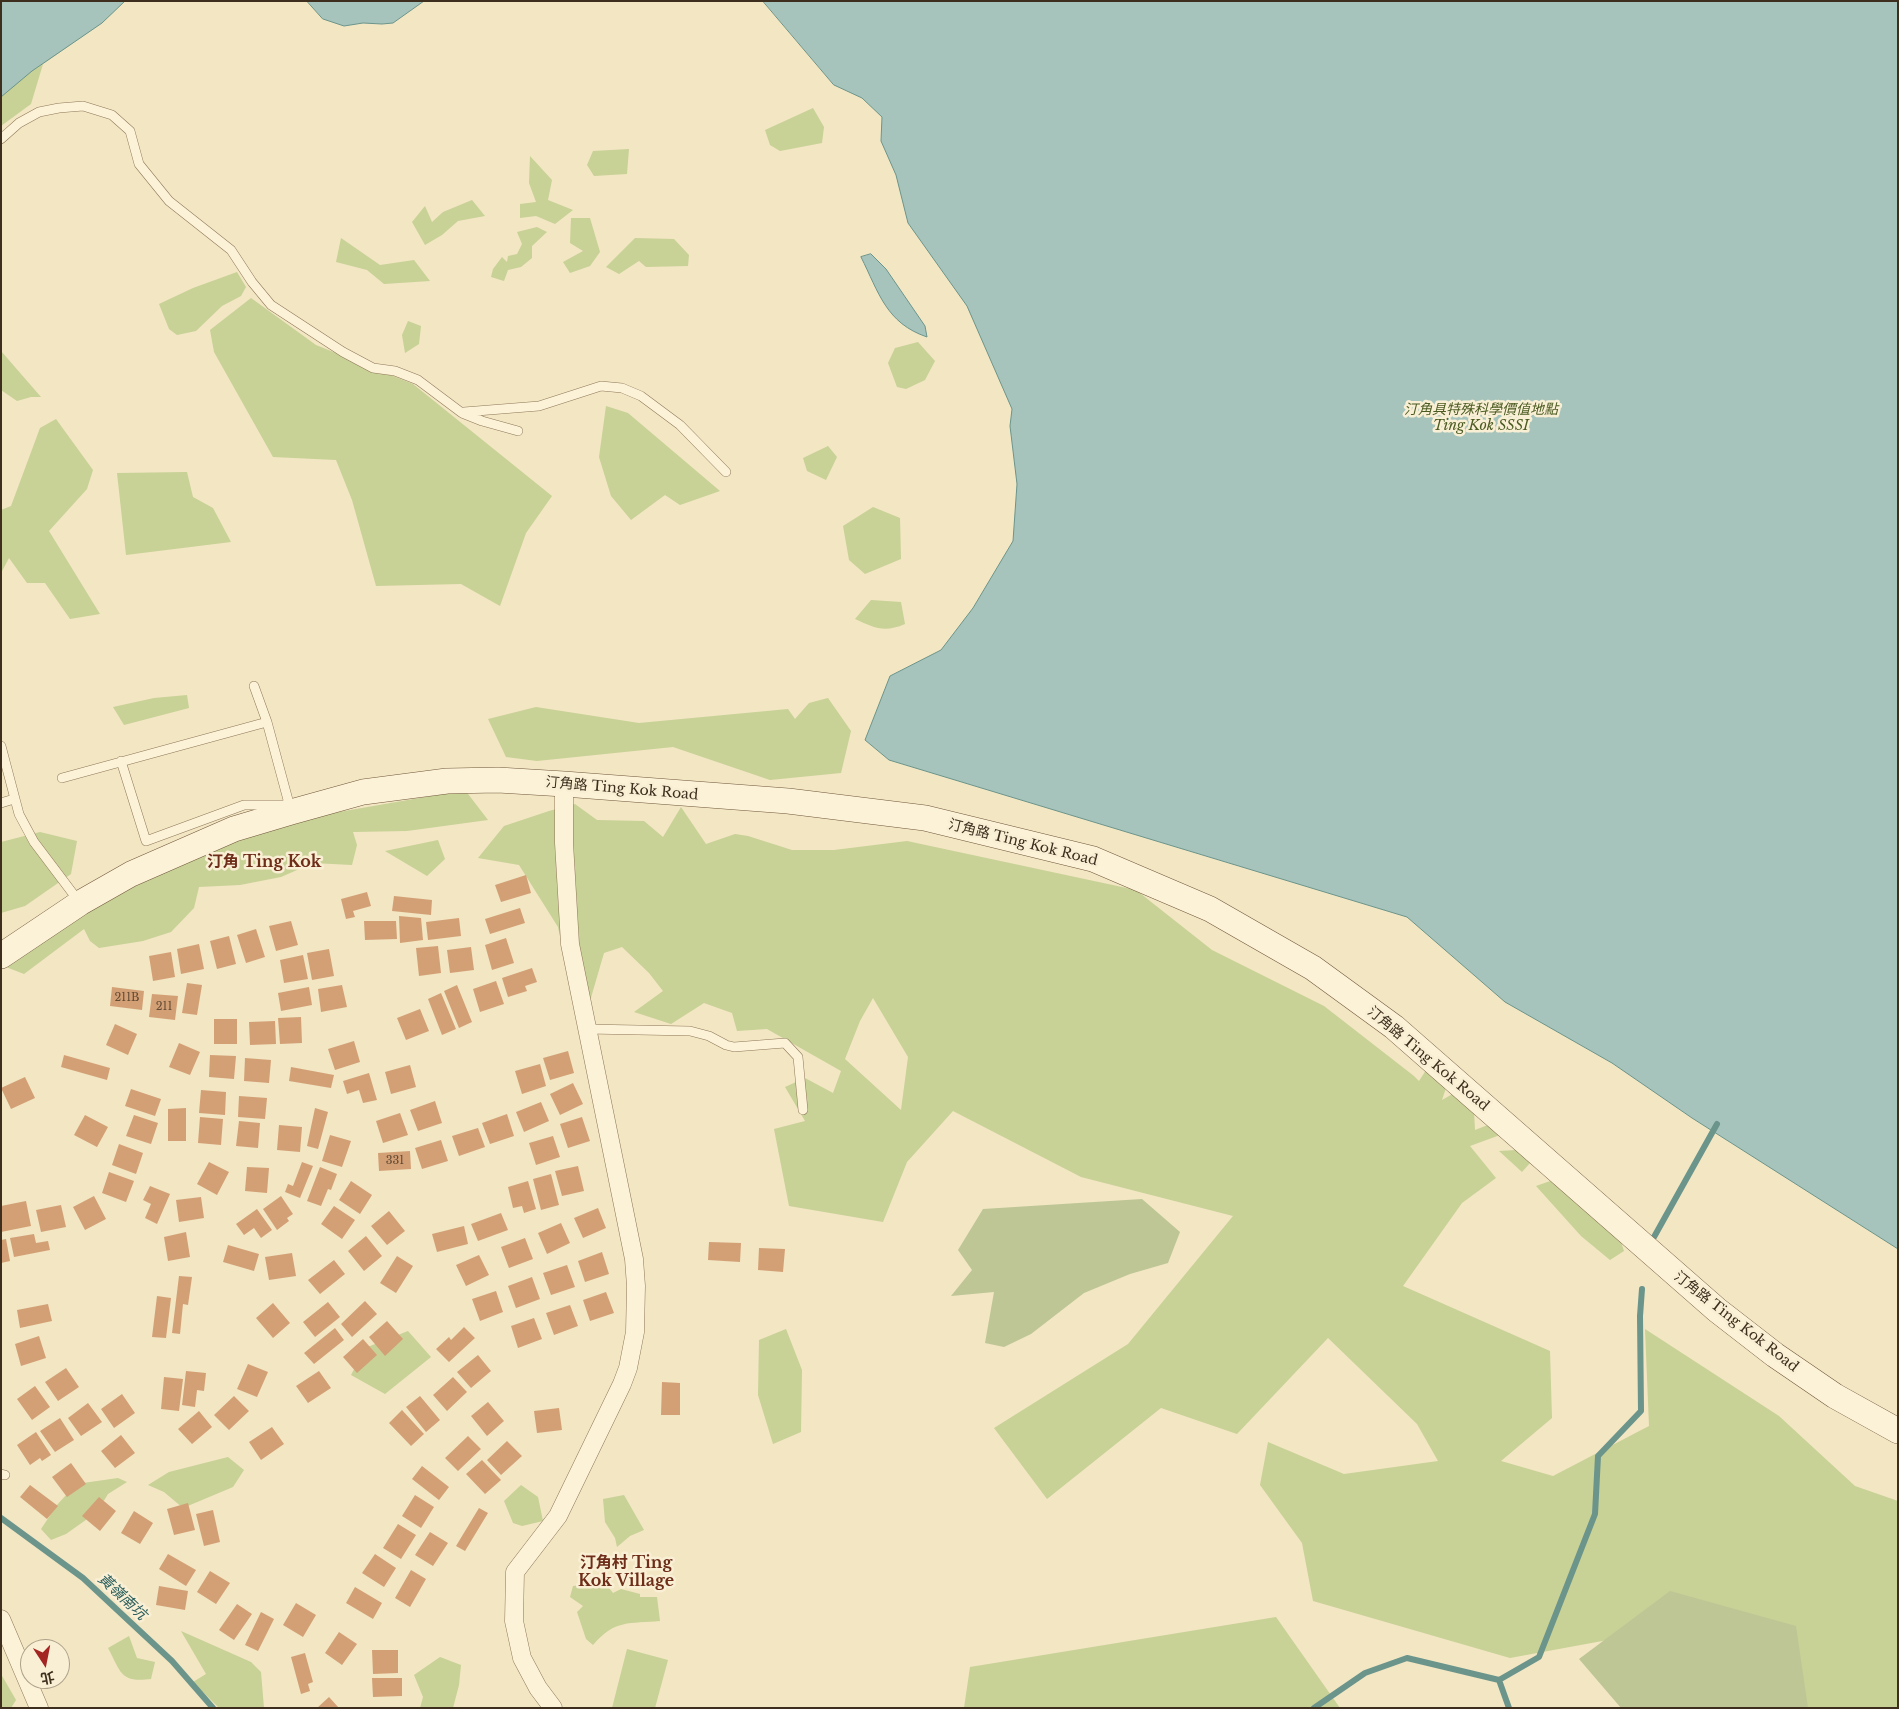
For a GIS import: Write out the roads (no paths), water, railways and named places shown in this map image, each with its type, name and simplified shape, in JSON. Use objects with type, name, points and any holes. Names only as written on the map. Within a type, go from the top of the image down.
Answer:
[{"type":"main road","name":"汀角路 Ting Kok Road","points":[[1,956],[80,903],[131,874],[234,829],[290,808],[363,792],[447,780],[498,780],[564,784],[788,801],[925,818],[1092,859],[1210,909],[1313,968],[1394,1027],[1717,1310],[1775,1355],[1835,1396],[1898,1430]]},
{"type":"street","points":[[553,1708],[538,1688],[522,1658],[514,1622],[515,1572],[558,1516],[622,1384],[632,1350],[636,1309],[634,1259],[570,944],[564,843],[564,784]]},
{"type":"street","points":[[1,1618],[39,1708]]},
{"type":"lane","points":[[1,139],[19,123],[39,112],[83,106],[112,115],[130,131],[139,164],[169,201],[230,250],[271,305],[343,352],[373,368],[395,371],[418,380],[462,413],[518,431]]},
{"type":"lane","points":[[462,413],[539,406],[601,386],[622,388],[640,396],[680,425],[726,472]]},
{"type":"lane","points":[[122,761],[146,841],[244,805],[290,808],[267,722],[254,686]]},
{"type":"lane","points":[[62,778],[267,722]]},
{"type":"lane","points":[[1,746],[19,814],[34,842],[80,903]]},
{"type":"lane","points":[[1,803],[14,799]]},
{"type":"lane","points":[[587,1030],[690,1031],[709,1036],[734,1047],[786,1043],[798,1057],[804,1110]]},
{"type":"water","points":[[1,1],[125,1],[102,23],[32,71],[1,97]]},
{"type":"water","points":[[307,1],[424,1],[393,23],[363,23],[344,26],[323,19]]},
{"type":"water","name":"汀角具特殊科學價值地點 Ting Kok SSSI","points":[[763,1],[1898,1],[1898,1249],[1692,1118],[1612,1063],[1505,1002],[1407,917],[889,760],[865,740],[890,676],[941,650],[973,608],[1013,541],[1017,484],[1010,426],[1012,409],[967,306],[908,223],[896,175],[881,141],[882,117],[862,98],[834,85]]},
{"type":"water","points":[[871,254],[886,269],[925,326],[927,337],[902,324],[885,305],[861,257]]},
{"type":"waterway","points":[[1654,1237],[1717,1124]]},
{"type":"waterway","points":[[1509,1708],[1499,1680],[1539,1657],[1595,1514],[1598,1456],[1641,1411],[1640,1316],[1642,1289]]},
{"type":"waterway","name":"黃嶺南坑","points":[[1,1518],[83,1578],[172,1661],[213,1708]]},
{"type":"waterway","points":[[1314,1708],[1365,1673],[1407,1658],[1499,1680]]},
{"type":"district","name":"汀角 Ting Kok","points":[[264,862]]},
{"type":"district","name":"汀角村 Ting Kok Village","points":[[626,1572]]}]
